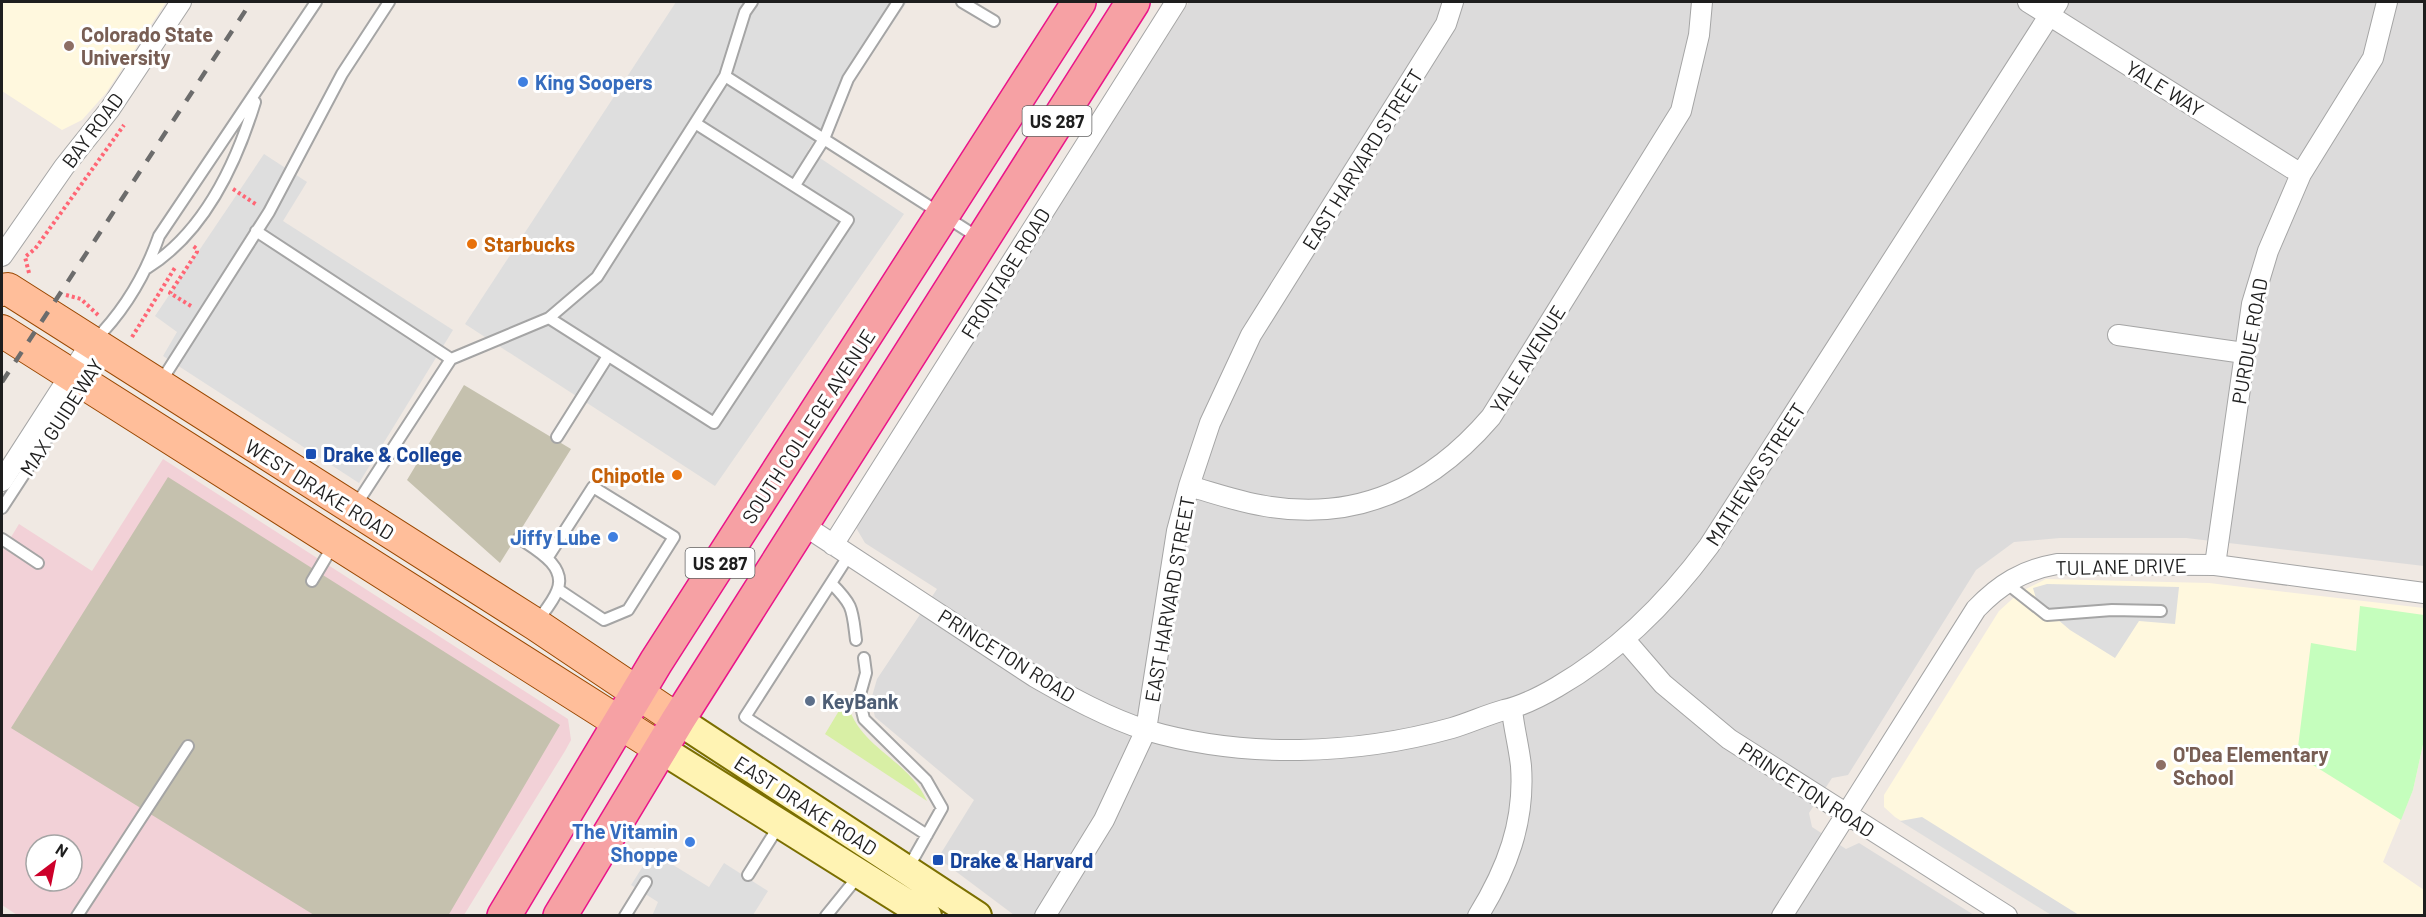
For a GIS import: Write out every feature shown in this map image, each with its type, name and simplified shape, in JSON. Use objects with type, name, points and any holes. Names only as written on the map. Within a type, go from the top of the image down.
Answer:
[{"type":"highway","name":"SOUTH COLLEGE AVENUE","points":[[504,915],[638,691],[1079,2]]},
{"type":"highway","name":"US 287","points":[[560,915],[678,720],[1133,2]]},
{"type":"main road","name":"WEST DRAKE ROAD","points":[[2,290],[8,289],[102,339],[158,386],[638,691]]},
{"type":"main road","name":"WEST DRAKE ROAD","points":[[2,331],[620,722]]},
{"type":"main road","points":[[213,465],[237,472],[307,504],[338,513],[352,510]]},
{"type":"main road","points":[[336,542],[351,532],[364,532],[405,553],[441,566]]},
{"type":"main road","name":"EAST DRAKE ROAD","points":[[638,691],[678,720],[977,915]]},
{"type":"main road","name":"EAST DRAKE ROAD","points":[[620,722],[860,874],[909,908]]},
{"type":"street","name":"BAY ROAD","points":[[2,256],[64,167],[110,109],[181,2]]},
{"type":"street","name":"FRONTAGE ROAD","points":[[841,550],[1176,2]]},
{"type":"street","name":"EAST HARVARD STREET","points":[[1045,915],[1104,820],[1146,730],[1177,531],[1189,486],[1214,414],[1251,335],[1446,24],[1453,2]]},
{"type":"street","name":"YALE AVENUE","points":[[1189,486],[1262,506],[1294,510],[1333,509],[1382,498],[1415,484],[1444,465],[1468,444],[1491,417],[1681,111],[1700,35],[1702,2]]},
{"type":"street","name":"YALE WAY","points":[[2028,2],[2054,8],[2301,174]]},
{"type":"street","name":"PURDUE ROAD","points":[[2215,565],[2252,304],[2268,251],[2301,174],[2373,58],[2387,2]]},
{"type":"street","name":"MATHEWS STREET","points":[[1512,710],[1555,688],[1624,640],[1685,579],[1709,546],[2054,8]]},
{"type":"street","points":[[2118,335],[2244,353]]},
{"type":"street","points":[[2,481],[77,379],[102,339]]},
{"type":"street","name":"PRINCETON ROAD","points":[[802,524],[1035,677],[1065,694],[1146,730],[1249,748],[1289,750],[1349,747],[1399,740],[1512,710]]},
{"type":"street","name":"TULANE DRIVE","points":[[1782,915],[1976,609],[2005,582],[2035,568],[2057,564],[2215,565],[2424,593]]},
{"type":"street","name":"PRINCETON ROAD","points":[[1624,640],[1690,709],[1729,739],[2007,915]]},
{"type":"street","points":[[1478,915],[1497,885],[1517,830],[1521,798],[1521,764],[1512,710]]},
{"type":"lane","points":[[102,339],[147,268],[159,236],[316,2]]},
{"type":"lane","points":[[158,386],[269,212],[342,75],[389,2]]},
{"type":"lane","points":[[352,510],[452,358],[549,318],[597,277],[725,76],[745,12],[752,2]]},
{"type":"lane","points":[[795,185],[824,139],[848,79],[898,2]]},
{"type":"lane","points":[[962,2],[994,21]]},
{"type":"lane","points":[[725,76],[982,240]]},
{"type":"lane","points":[[147,268],[170,254],[184,239],[231,168],[240,148],[258,90]]},
{"type":"lane","points":[[549,318],[714,423],[848,220],[695,123]]},
{"type":"lane","points":[[256,231],[452,358]]},
{"type":"lane","points":[[557,436],[608,356]]},
{"type":"lane","name":"MAX GUIDEWAY","points":[[2,508],[77,379]]},
{"type":"lane","points":[[548,557],[593,487],[674,537],[628,610],[616,617],[604,620],[559,590]]},
{"type":"lane","points":[[519,538],[548,557],[558,573],[559,590],[535,624]]},
{"type":"lane","points":[[2,539],[38,563]]},
{"type":"lane","points":[[312,581],[336,542]]},
{"type":"lane","points":[[841,550],[831,583],[745,717],[927,835]]},
{"type":"lane","points":[[2005,582],[2047,615],[2112,610],[2161,611]]},
{"type":"lane","points":[[831,583],[848,600],[852,608],[856,640]]},
{"type":"lane","points":[[864,658],[866,673],[859,698],[864,719],[926,780],[942,808],[907,870]]},
{"type":"lane","points":[[77,915],[188,746]]},
{"type":"lane","points":[[748,875],[780,824]]},
{"type":"lane","points":[[826,915],[860,874]]},
{"type":"lane","points":[[625,915],[646,882]]},
{"type":"path","points":[[227,186],[269,212]]},
{"type":"path","points":[[190,243],[197,249],[197,252],[170,293],[203,314]]},
{"type":"shaded area","name":"Colorado State University","points":[[2,2],[166,2],[106,93],[82,120],[62,130],[2,91]]},
{"type":"shaded area","points":[[676,2],[907,2],[808,150],[904,214],[715,486],[465,324]]},
{"type":"shaded area","points":[[1189,2],[2424,2],[2424,566],[2186,538],[2060,538],[2014,542],[1976,570],[1848,775],[1832,778],[1809,813],[1812,827],[1846,849],[1859,843],[1974,915],[1014,915],[938,858],[974,800],[875,717],[871,700],[877,679],[937,589],[865,543],[855,526]]},
{"type":"shaded area","points":[[264,154],[307,182],[283,221],[453,330],[359,483],[163,356],[177,332],[155,316]]},
{"type":"shaded area","points":[[464,385],[571,449],[500,563],[407,480]]},
{"type":"shaded area","points":[[163,459],[568,719],[571,740],[464,915],[17,915],[2,905],[2,552],[19,524],[92,571]]},
{"type":"shaded area","points":[[168,477],[560,725],[448,916],[314,915],[11,728]]},
{"type":"shaded area","name":"O'Dea Elementary School","points":[[2046,579],[2209,583],[2424,608],[2424,740],[2413,790],[2383,862],[2424,890],[2424,915],[2051,915],[1895,817],[1884,807],[1884,795],[1999,611],[2020,592]]},
{"type":"shaded area","points":[[2047,584],[2179,587],[2175,624],[2139,621],[2115,658],[2070,630],[2037,602],[2033,588]]},
{"type":"shaded area","points":[[1922,817],[2079,915],[2051,915],[1900,821]]},
{"type":"shaded area","points":[[652,852],[709,887],[724,863],[768,891],[753,915],[652,916],[658,902],[631,885]]},
{"type":"green space","points":[[2360,606],[2424,615],[2424,740],[2413,790],[2401,820],[2297,755],[2311,643],[2356,651]]},
{"type":"green space","points":[[846,699],[852,716],[861,730],[908,774],[927,801],[825,734]]},
{"type":"railway","points":[[2,382],[251,2]]},
{"type":"place","name":"Colorado State University","points":[[69,46]]},
{"type":"place","name":"King Soopers","points":[[523,82]]},
{"type":"place","name":"Starbucks","points":[[472,244]]},
{"type":"place","name":"Drake & College","points":[[311,454]]},
{"type":"place","name":"Chipotle","points":[[677,475]]},
{"type":"place","name":"Jiffy Lube","points":[[613,537]]},
{"type":"place","name":"KeyBank","points":[[810,701]]},
{"type":"place","name":"O'Dea Elementary School","points":[[2161,765]]},
{"type":"place","name":"The Vitamin Shoppe","points":[[690,842]]},
{"type":"place","name":"Drake & Harvard","points":[[938,860]]}]
